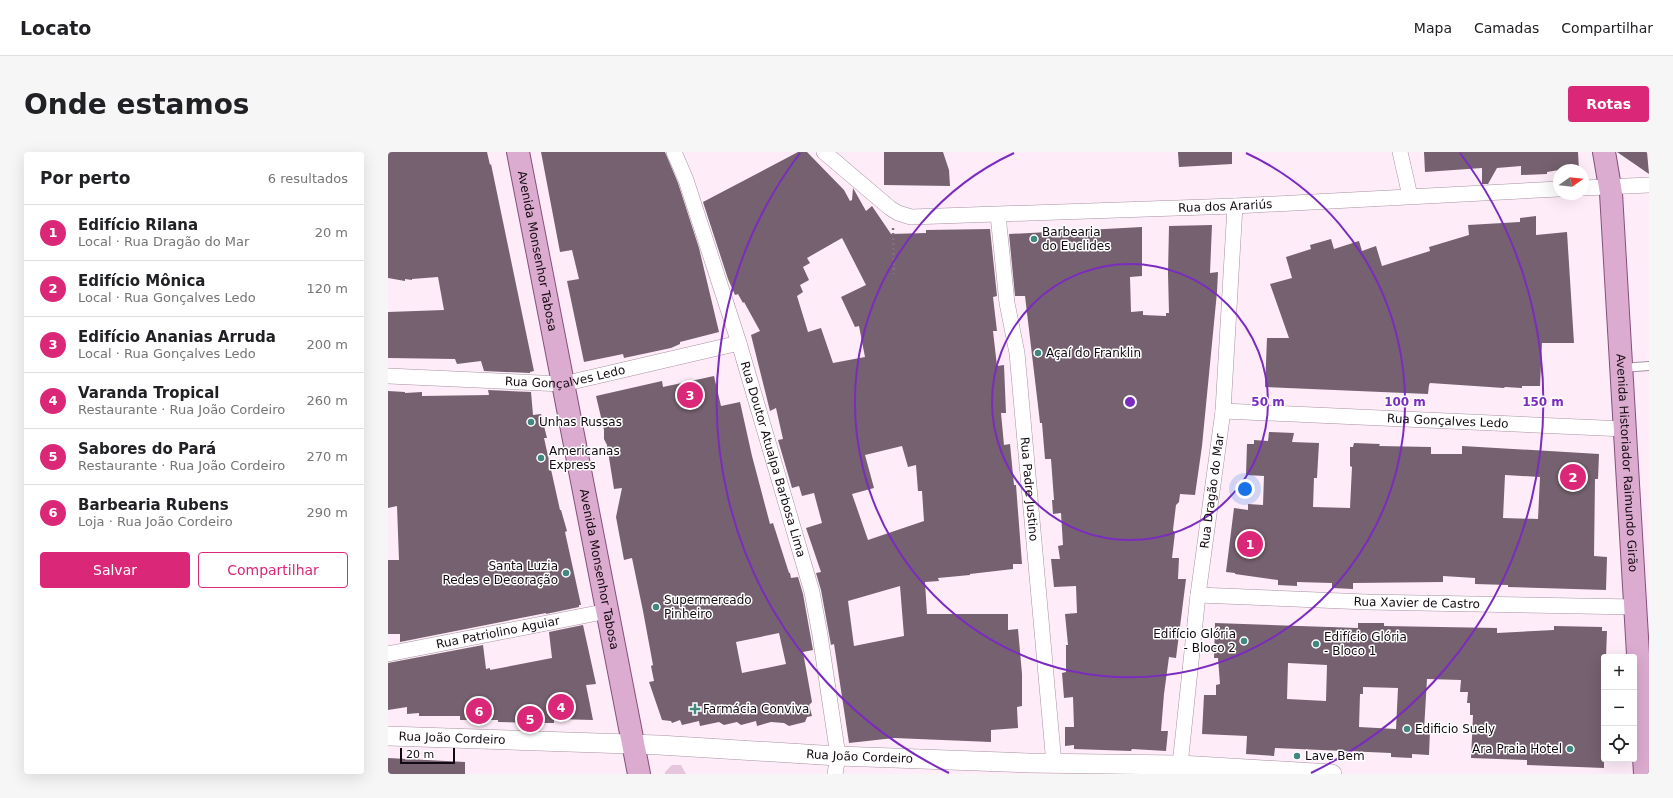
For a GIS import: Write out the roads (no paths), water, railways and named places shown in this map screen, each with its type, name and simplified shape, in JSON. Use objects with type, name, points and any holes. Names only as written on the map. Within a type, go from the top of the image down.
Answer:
[{"type":"main road","name":"Avenida Monsenhor Tabosa","points":[[518,152],[639,774]]},
{"type":"main road","name":"Avenida Historiador Raimundo Girão","points":[[1604,152],[1611,186],[1645,774]]},
{"type":"street","name":"Rua Doutor Atualpa Barbosa Lima","points":[[674,152],[686,180],[740,343],[812,592],[818,621],[836,765]]},
{"type":"street","name":"Rua dos Arariús","points":[[824,152],[893,210],[911,217],[1235,206],[1553,189]]},
{"type":"street","points":[[1400,152],[1410,196]]},
{"type":"street","points":[[1589,188],[1649,185]]},
{"type":"street","name":"Rua Dragão do Mar","points":[[1178,770],[1198,595],[1224,412],[1235,206]]},
{"type":"street","name":"Rua Padre Justino","points":[[998,215],[1007,303],[1017,353],[1054,764]]},
{"type":"street","name":"Rua Gonçalves Ledo","points":[[388,376],[563,384],[740,343]]},
{"type":"street","name":"Rua Gonçalves Ledo","points":[[1224,412],[1625,429]]},
{"type":"street","name":"Rua Xavier de Castro","points":[[1198,595],[1367,602],[1635,607]]},
{"type":"street","name":"Rua Patriolino Aguiar","points":[[388,654],[608,611]]},
{"type":"street","name":"Rua João Cordeiro","points":[[388,736],[634,744],[836,765],[1029,769],[1054,764],[1178,770],[1332,774]]},
{"type":"lane","points":[[1622,368],[1649,366]]},
{"type":"place","name":"Barbearia do Euclides","points":[[1034,239]]},
{"type":"place","name":"Açaí do Franklin","points":[[1038,353]]},
{"type":"place","name":"Edifício Ananias Arruda","points":[[690,395]]},
{"type":"place","name":"Unhas Russas","points":[[531,422]]},
{"type":"place","name":"Americanas Express","points":[[541,458]]},
{"type":"place","name":"Edifício Mônica","points":[[1573,477]]},
{"type":"place","name":"Edifício Rilana","points":[[1250,544]]},
{"type":"place","name":"Santa Luzia Redes e Decoração","points":[[566,573]]},
{"type":"place","name":"Supermercado Pinheiro","points":[[656,607]]},
{"type":"place","name":"Edifício Glória - Bloco 2","points":[[1244,641]]},
{"type":"place","name":"Edifício Glória - Bloco 1","points":[[1316,644]]},
{"type":"place","name":"Varanda Tropical","points":[[561,707]]},
{"type":"place","name":"Farmácia Conviva","points":[[695,709]]},
{"type":"place","name":"Barbearia Rubens","points":[[479,711]]},
{"type":"place","name":"Sabores do Pará","points":[[530,719]]},
{"type":"place","name":"Edificio Suely","points":[[1407,729]]},
{"type":"place","name":"Ara Praia Hotel","points":[[1570,749]]},
{"type":"place","name":"Lave Bem","points":[[1297,756]]}]
